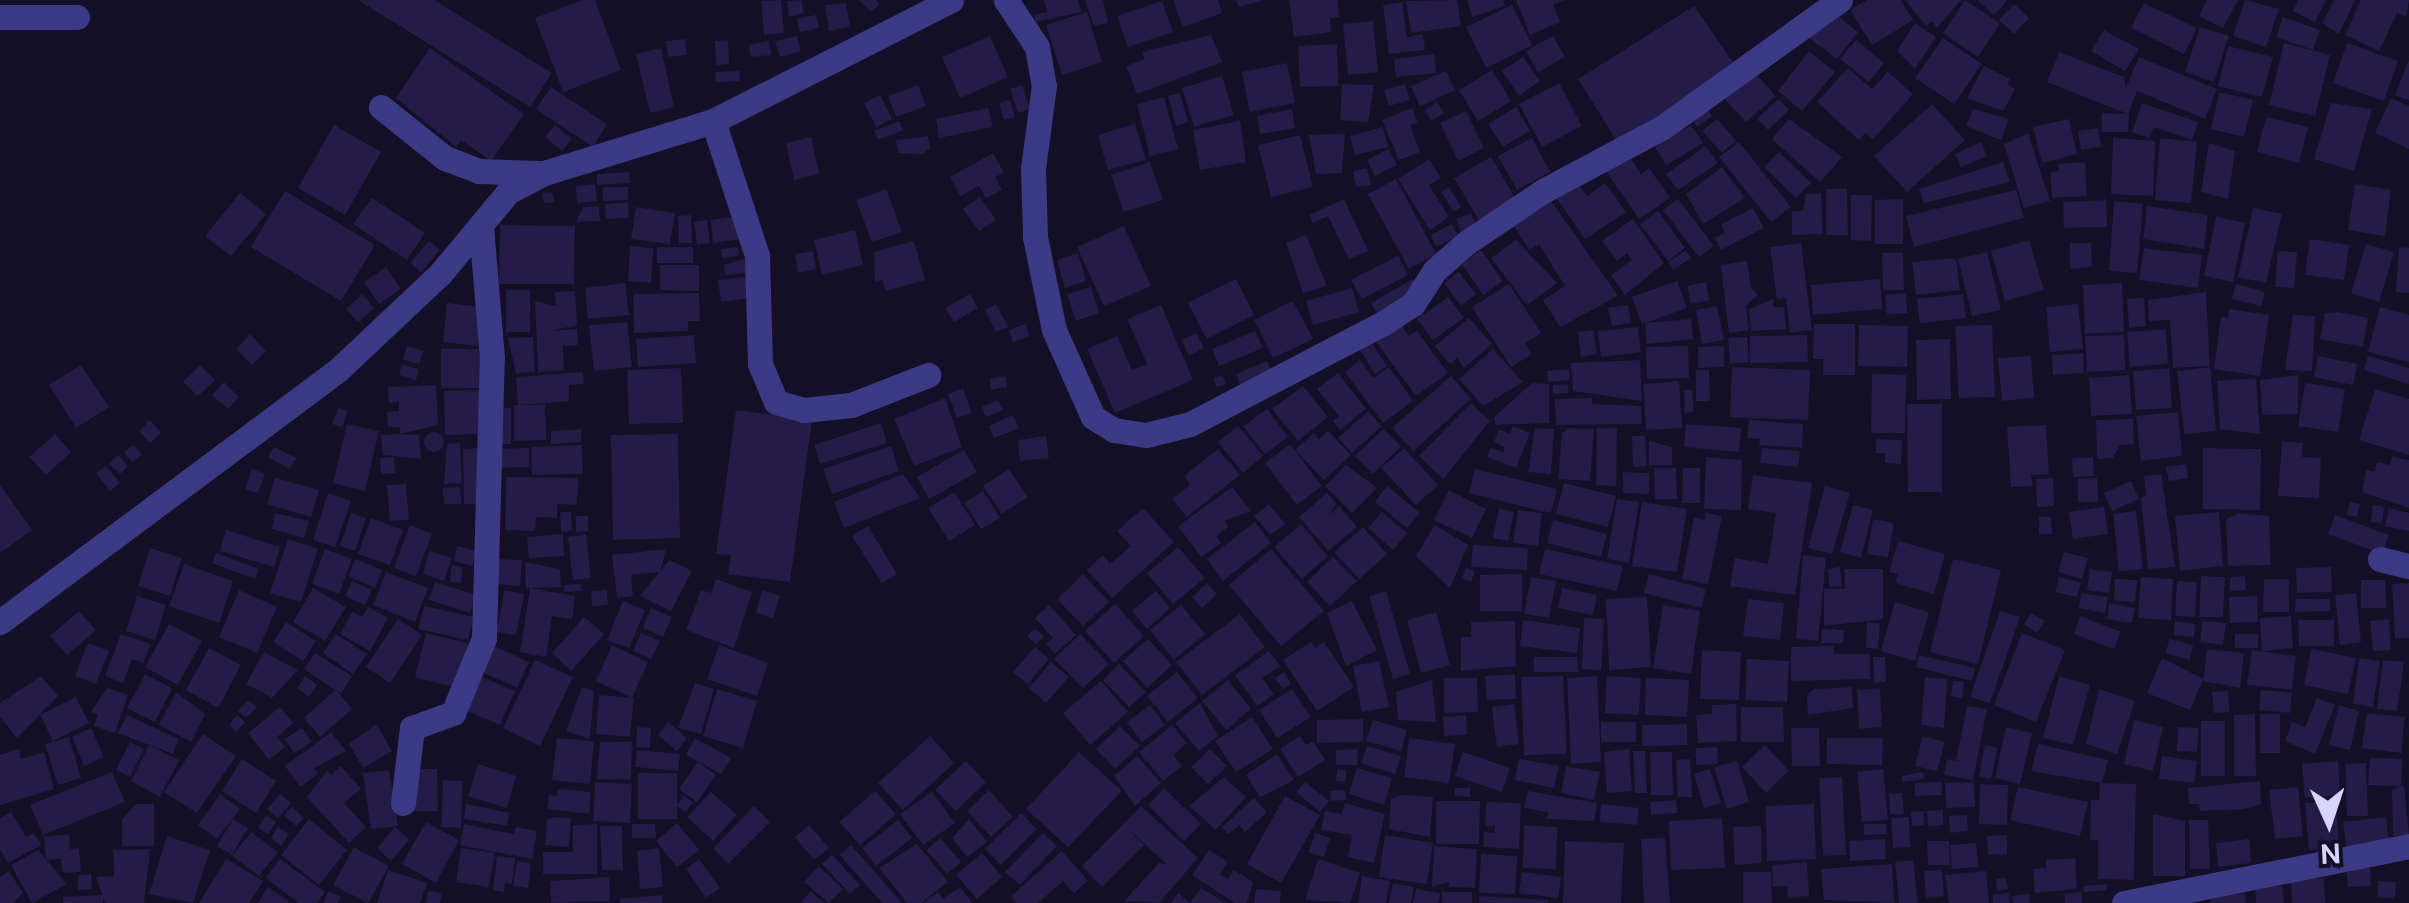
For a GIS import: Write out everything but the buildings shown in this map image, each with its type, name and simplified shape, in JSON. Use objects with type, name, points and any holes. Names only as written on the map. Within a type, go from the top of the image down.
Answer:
[{"type":"street","points":[[0,622],[338,370],[481,228],[508,192],[544,173],[712,121],[951,0]]},
{"type":"street","points":[[1006,0],[1037,46],[1044,84],[1034,168],[1035,237],[1054,330],[1093,417],[1114,430],[1146,435],[1190,424],[1368,332],[1413,304],[1435,270],[1466,243],[1543,191],[1663,127],[1840,0]]},
{"type":"street","points":[[0,17],[77,17]]},
{"type":"street","points":[[381,106],[445,158],[480,171],[544,173]]},
{"type":"street","points":[[712,121],[757,256],[760,364],[776,402],[804,410],[851,405],[928,375]]},
{"type":"street","points":[[403,802],[412,728],[453,713],[484,638],[492,358],[481,228]]},
{"type":"street","points":[[2380,559],[2409,566]]},
{"type":"street","points":[[2124,903],[2409,846]]}]
